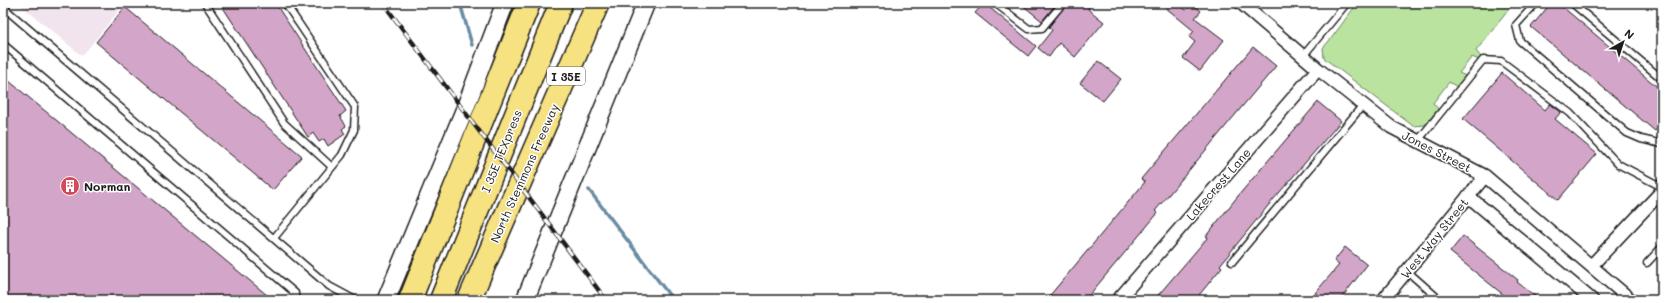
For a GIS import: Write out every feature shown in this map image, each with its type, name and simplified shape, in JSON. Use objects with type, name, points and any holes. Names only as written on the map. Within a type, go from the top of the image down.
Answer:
[{"type":"highway","points":[[410,300],[529,3]]},
{"type":"highway","name":"I 35E TEXpress","points":[[441,300],[561,3]]},
{"type":"highway","name":"North Stemmons Freeway","points":[[469,300],[598,3]]},
{"type":"main road","points":[[386,300],[466,106],[505,3]]},
{"type":"main road","points":[[525,300],[646,3]]},
{"type":"street","name":"Jones Street","points":[[1241,3],[1318,69],[1391,127],[1417,142],[1485,176],[1631,300]]},
{"type":"street","name":"Lakecrest Lane","points":[[1118,300],[1318,69]]},
{"type":"street","name":"West Way Street","points":[[1383,300],[1485,176]]},
{"type":"street","points":[[1591,266],[1662,191]]},
{"type":"street","points":[[1468,196],[1592,300]]},
{"type":"lane","points":[[205,3],[284,123],[332,167]]},
{"type":"lane","points":[[274,238],[342,155],[354,130],[355,107],[285,3]]},
{"type":"lane","points":[[995,3],[1029,30],[1042,28],[1063,3]]},
{"type":"lane","points":[[1303,56],[1347,3]]},
{"type":"lane","points":[[1536,3],[1516,25],[1520,42],[1627,133],[1641,139],[1662,144]]},
{"type":"lane","points":[[1572,3],[1662,79]]},
{"type":"lane","points":[[3,7],[329,286],[356,300]]},
{"type":"lane","points":[[3,44],[295,293],[295,300]]},
{"type":"lane","points":[[1417,142],[1483,60],[1501,61],[1570,113],[1618,164],[1662,187]]},
{"type":"lane","points":[[1232,262],[1363,105]]},
{"type":"lane","points":[[1647,262],[1662,247]]},
{"type":"lane","points":[[1407,271],[1440,300]]},
{"type":"shaded area","points":[[18,3],[125,3],[82,56]]},
{"type":"green space","points":[[1358,3],[1514,3],[1476,51],[1481,57],[1479,60],[1472,57],[1459,73],[1466,76],[1457,87],[1449,82],[1433,103],[1438,109],[1425,125],[1413,126],[1324,58],[1323,48]]},
{"type":"building","points":[[220,3],[275,3],[346,111],[340,116],[346,126],[342,129],[345,134],[328,146],[324,139],[319,142],[313,133],[308,137]]},
{"type":"building","points":[[984,3],[1036,46],[1028,56],[975,13]]},
{"type":"building","points":[[1020,3],[1057,3],[1042,21]]},
{"type":"building","points":[[1067,3],[1092,3],[1088,9],[1104,22],[1075,57],[1059,43],[1049,57],[1038,48],[1052,30],[1049,27]]},
{"type":"building","points":[[1160,3],[1177,3],[1186,10],[1192,3],[1201,11],[1195,18],[1224,40],[1200,71],[1183,58],[1195,42],[1189,37],[1194,31]]},
{"type":"building","points":[[1551,3],[1558,3],[1662,91],[1662,123],[1655,131],[1531,27]]},
{"type":"building","points":[[125,7],[302,156],[273,190],[96,42]]},
{"type":"building","points":[[1253,47],[1276,66],[1155,211],[1158,213],[1085,300],[1046,300],[1145,182],[1141,179]]},
{"type":"building","points":[[1098,61],[1121,79],[1103,101],[1080,83]]},
{"type":"building","points":[[1502,73],[1545,110],[1550,104],[1561,112],[1555,119],[1597,154],[1558,200],[1463,119]]},
{"type":"building","name":"Norman","points":[[3,76],[273,300],[3,300]]},
{"type":"building","points":[[1318,102],[1341,121],[1267,207],[1220,265],[1222,267],[1195,300],[1154,300],[1208,237],[1206,236],[1238,196]]},
{"type":"building","points":[[1463,236],[1518,280],[1517,282],[1540,300],[1510,300],[1450,252]]},
{"type":"building","points":[[1345,247],[1367,265],[1340,300],[1323,300],[1315,293],[1339,265],[1334,261]]},
{"type":"waterway","points":[[460,3],[472,45]]},
{"type":"waterway","points":[[589,190],[673,300]]},
{"type":"railway","points":[[383,3],[606,300]]},
{"type":"place","name":"Norman","points":[[70,186]]}]
